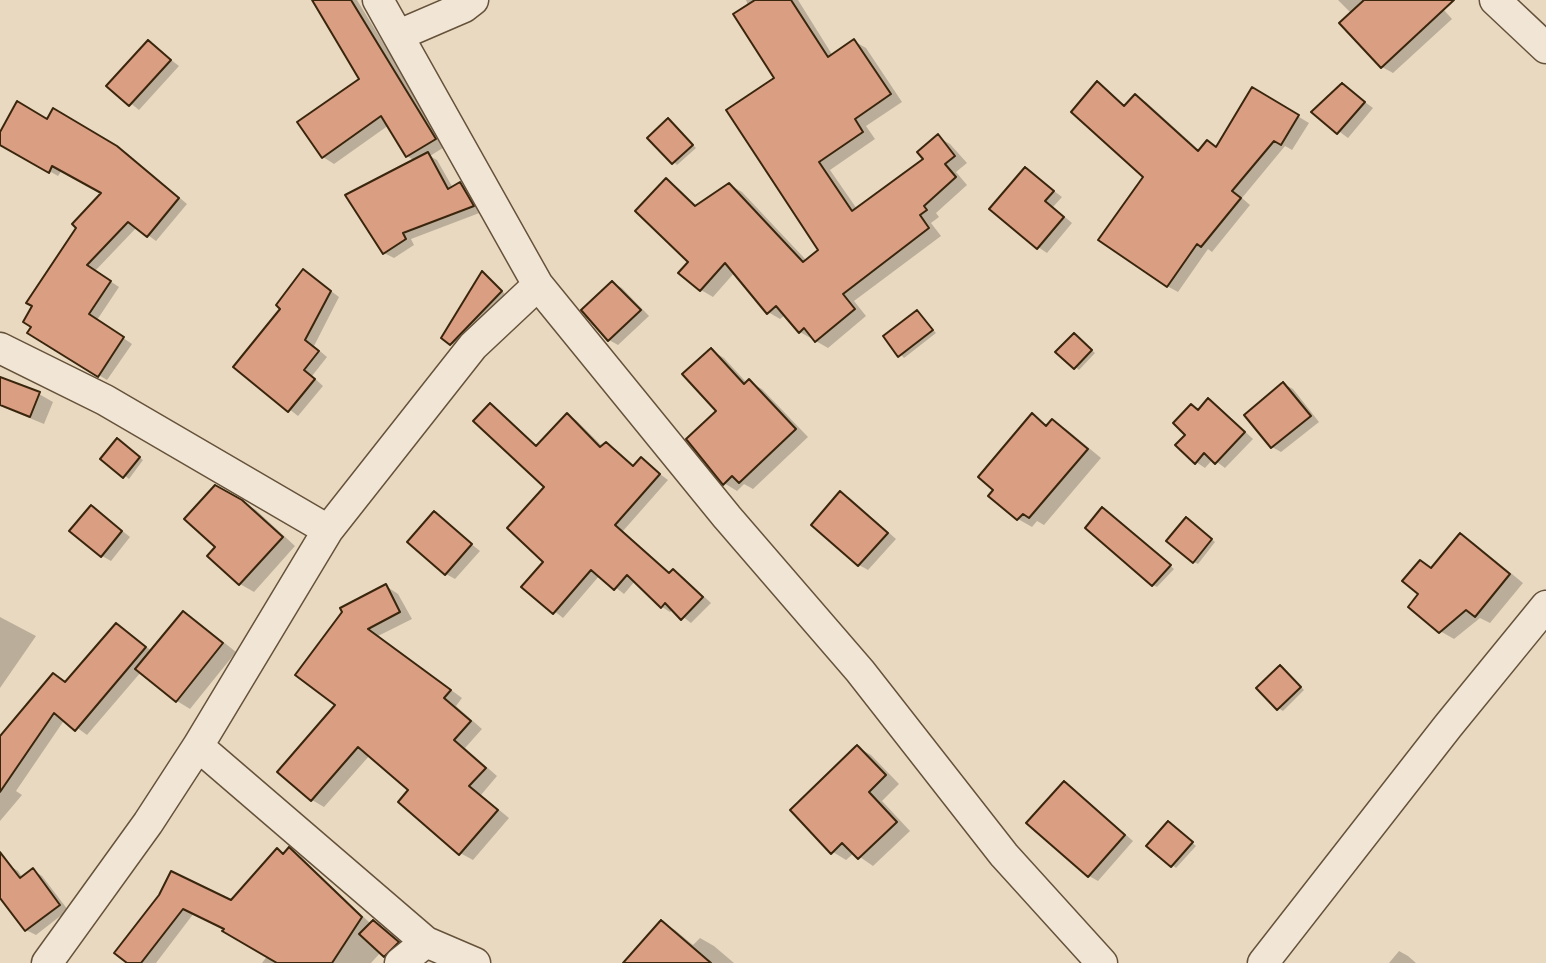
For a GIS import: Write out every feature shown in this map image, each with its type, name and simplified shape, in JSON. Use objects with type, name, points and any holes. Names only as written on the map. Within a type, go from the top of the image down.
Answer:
[{"type":"street","points":[[378,0],[538,285],[727,517],[860,671],[1004,855],[1102,963]]},
{"type":"street","points":[[398,35],[464,7],[473,0]]},
{"type":"street","points":[[1495,0],[1546,48]]},
{"type":"street","points":[[47,963],[148,822],[198,746],[328,530],[473,346],[538,285]]},
{"type":"street","points":[[0,348],[105,400],[328,530]]},
{"type":"street","points":[[1263,963],[1448,726],[1546,606]]},
{"type":"street","points":[[198,746],[426,942],[475,963]]},
{"type":"street","points":[[400,963],[426,942]]},
{"type":"building","points":[[312,0],[351,0],[436,139],[406,157],[381,116],[322,158],[297,122],[359,79]]},
{"type":"building","points":[[755,0],[791,0],[828,57],[854,39],[891,94],[855,119],[863,132],[819,162],[852,211],[923,159],[917,152],[938,134],[955,156],[945,164],[956,177],[924,206],[927,210],[920,215],[929,228],[843,294],[855,309],[815,342],[804,328],[799,333],[776,306],[767,314],[725,263],[700,291],[678,273],[688,262],[635,211],[666,178],[695,206],[729,183],[803,262],[818,250],[726,110],[774,78],[733,14]]},
{"type":"building","points":[[1364,0],[1454,0],[1381,68],[1339,23]]},
{"type":"building","points":[[148,40],[171,60],[129,106],[106,86]]},
{"type":"building","points":[[1097,81],[1124,106],[1135,94],[1198,151],[1207,140],[1216,147],[1252,87],[1299,115],[1281,145],[1274,141],[1232,191],[1241,198],[1201,247],[1197,244],[1167,287],[1098,240],[1143,177],[1071,112]]},
{"type":"building","points":[[1342,83],[1365,102],[1337,134],[1311,112]]},
{"type":"building","points":[[17,101],[47,119],[53,108],[117,146],[179,198],[147,237],[128,222],[87,265],[111,281],[89,314],[124,337],[98,377],[27,333],[31,327],[23,322],[32,306],[26,303],[76,228],[72,224],[101,193],[52,166],[49,173],[0,145],[0,132]]},
{"type":"building","points":[[668,118],[693,145],[672,164],[647,138]]},
{"type":"building","points":[[428,152],[448,189],[460,182],[474,206],[403,233],[406,239],[383,254],[345,195]]},
{"type":"building","points":[[1025,167],[1054,191],[1045,201],[1064,217],[1037,249],[989,209]]},
{"type":"building","points":[[303,269],[331,291],[305,340],[319,351],[304,370],[315,379],[288,412],[233,367],[280,309],[276,305]]},
{"type":"building","points":[[482,271],[502,291],[450,345],[441,338]]},
{"type":"building","points":[[612,281],[641,310],[608,341],[581,310]]},
{"type":"building","points":[[917,310],[933,330],[898,357],[883,336]]},
{"type":"building","points":[[1074,333],[1092,350],[1074,369],[1055,352]]},
{"type":"building","points":[[711,348],[744,384],[749,379],[796,429],[739,483],[732,476],[723,485],[686,439],[716,411],[682,374]]},
{"type":"building","points":[[0,377],[40,392],[30,417],[0,405]]},
{"type":"building","points":[[1283,382],[1311,416],[1271,448],[1244,415]]},
{"type":"building","points":[[1208,398],[1245,432],[1215,464],[1204,453],[1195,464],[1175,445],[1185,435],[1173,423],[1191,404],[1198,410]]},
{"type":"building","points":[[490,403],[536,446],[567,413],[600,447],[606,442],[633,466],[641,457],[660,474],[615,525],[669,573],[673,569],[703,597],[681,620],[665,603],[661,608],[627,575],[614,590],[591,570],[553,614],[521,587],[543,562],[507,528],[544,487],[473,421]]},
{"type":"building","points":[[1032,413],[1046,426],[1052,419],[1088,449],[1029,518],[1023,514],[1017,520],[988,496],[993,490],[978,477]]},
{"type":"building","points":[[117,438],[140,457],[123,478],[100,459]]},
{"type":"building","points":[[215,485],[242,500],[283,537],[239,585],[207,556],[215,547],[184,519]]},
{"type":"building","points":[[840,491],[888,533],[858,566],[811,525]]},
{"type":"building","points":[[91,505],[122,531],[101,557],[69,531]]},
{"type":"building","points":[[1102,507],[1171,565],[1152,586],[1085,528]]},
{"type":"building","points":[[434,511],[472,544],[445,575],[407,542]]},
{"type":"building","points":[[1186,517],[1212,539],[1193,563],[1166,541]]},
{"type":"building","points":[[1460,533],[1510,574],[1475,617],[1466,610],[1439,633],[1408,607],[1418,594],[1402,581],[1420,560],[1431,568]]},
{"type":"building","points":[[386,584],[400,612],[368,629],[451,690],[444,698],[471,721],[454,740],[486,768],[469,786],[498,810],[459,855],[398,802],[408,790],[358,747],[311,801],[277,772],[335,705],[295,675],[342,612],[340,608]]},
{"type":"building","points":[[183,611],[223,643],[176,702],[135,669]]},
{"type":"building","points":[[116,623],[146,647],[75,731],[54,713],[0,792],[0,736],[53,673],[65,682]]},
{"type":"building","points":[[1280,665],[1301,687],[1277,710],[1256,688]]},
{"type":"building","points":[[857,745],[886,775],[869,792],[897,822],[858,859],[842,843],[831,854],[790,810]]},
{"type":"building","points":[[1064,781],[1125,835],[1088,877],[1026,823]]},
{"type":"building","points":[[1168,821],[1193,842],[1171,867],[1146,846]]},
{"type":"building","points":[[289,847],[362,917],[332,963],[277,963],[222,931],[224,929],[183,909],[141,963],[127,963],[114,953],[159,895],[171,871],[231,900],[277,848],[283,854]]},
{"type":"building","points":[[0,852],[20,878],[33,868],[60,905],[25,931],[0,898]]},
{"type":"building","points":[[373,920],[399,942],[384,957],[359,934]]},
{"type":"building","points":[[661,920],[711,963],[623,963]]}]
